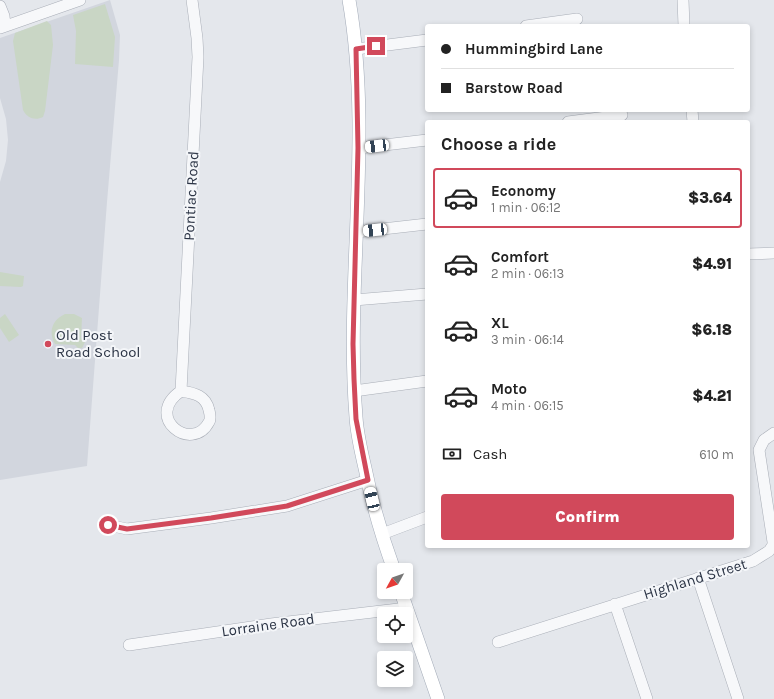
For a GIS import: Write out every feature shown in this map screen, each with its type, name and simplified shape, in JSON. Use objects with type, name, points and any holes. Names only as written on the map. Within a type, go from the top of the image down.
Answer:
[{"type":"main road","points":[[349,0],[356,49],[358,148],[353,344],[356,419],[368,480],[382,534],[392,563]]},
{"type":"main road","points":[[413,626],[438,699]]},
{"type":"street","points":[[0,6],[4,16],[3,27],[80,0]]},
{"type":"street","name":"Pontiac Road","points":[[182,391],[198,57],[192,0]]},
{"type":"street","points":[[682,0],[684,24]]},
{"type":"street","points":[[541,24],[577,19]]},
{"type":"street","points":[[356,49],[425,40]]},
{"type":"street","points":[[583,120],[622,115]]},
{"type":"street","points":[[358,148],[425,140]]},
{"type":"street","points":[[356,232],[425,224]]},
{"type":"street","points":[[750,254],[774,254]]},
{"type":"street","points":[[354,300],[425,294]]},
{"type":"street","points":[[354,391],[425,381]]},
{"type":"street","name":"Highland Street","points":[[498,642],[757,560],[769,551],[773,545],[759,450],[764,440],[774,434]]},
{"type":"street","points":[[108,525],[127,529],[287,506],[368,480]]},
{"type":"street","points":[[382,534],[425,518]]},
{"type":"street","points":[[698,578],[738,699]]},
{"type":"street","points":[[615,604],[647,699]]},
{"type":"street","name":"Lorraine Road","points":[[129,645],[271,624],[377,612]]},
{"type":"shaded area","name":"Old Post Road School","points":[[110,0],[120,35],[119,60],[87,466],[0,480],[0,182],[6,161],[8,140],[6,119],[0,98],[0,38]]},
{"type":"green space","points":[[105,4],[115,37],[113,67],[75,64],[76,31],[73,15]]},
{"type":"green space","points":[[47,21],[51,25],[53,45],[45,111],[43,117],[34,119],[27,115],[23,110],[13,41],[15,33]]},
{"type":"green space","points":[[0,272],[24,276],[23,286],[0,286]]},
{"type":"green space","points":[[5,314],[19,335],[9,342],[0,328],[0,318]]},
{"type":"green space","points":[[65,314],[74,314],[82,318],[81,338],[85,342],[82,348],[78,348],[75,345],[55,344],[53,340],[52,327],[57,320]]},
{"type":"place","name":"Old Post Road School","points":[[48,344]]},
{"type":"route","points":[[108,525],[127,529],[287,506],[368,480],[361,452],[356,419],[354,391],[353,344],[358,148],[356,49],[376,46]]}]
